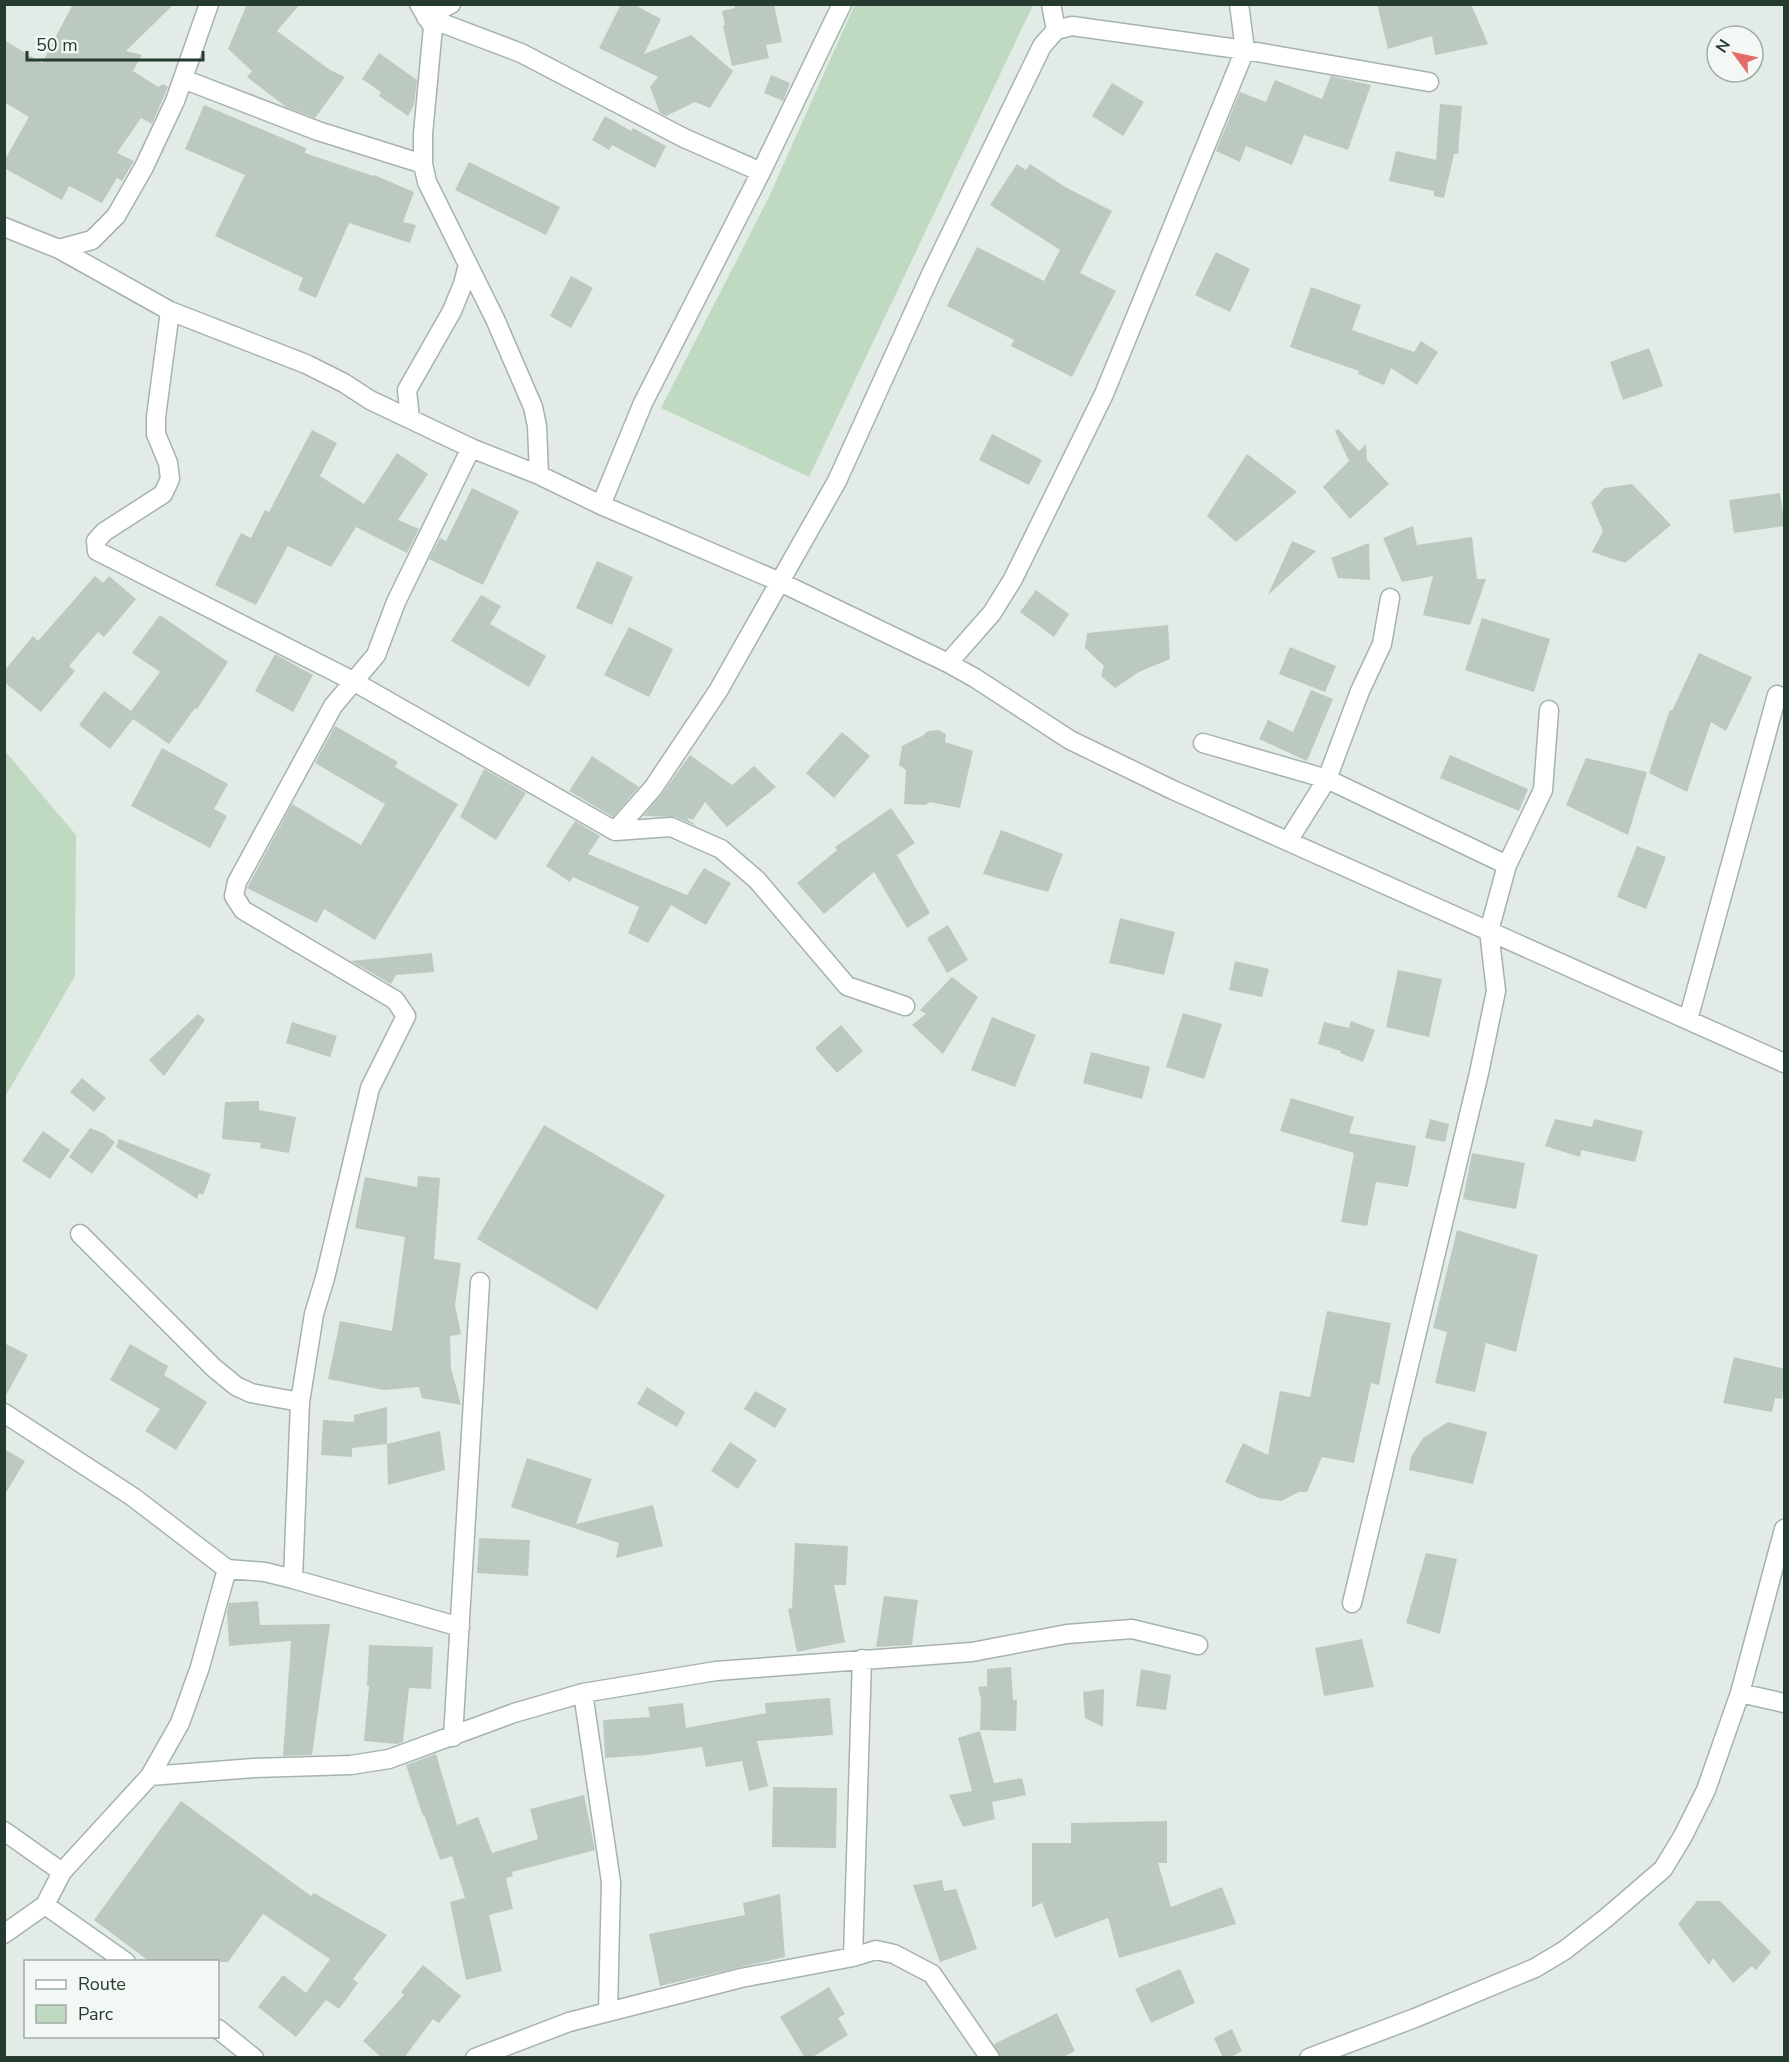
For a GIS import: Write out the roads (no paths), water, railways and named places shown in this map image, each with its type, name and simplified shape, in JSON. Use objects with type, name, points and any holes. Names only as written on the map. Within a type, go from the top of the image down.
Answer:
[{"type":"street","points":[[59,249],[92,240],[116,216],[175,101],[209,4]]},
{"type":"street","points":[[423,11],[451,4]]},
{"type":"street","points":[[601,505],[643,403],[761,172],[842,4]]},
{"type":"street","points":[[1051,4],[1056,30]]},
{"type":"street","points":[[948,663],[992,613],[1013,579],[1104,394],[1245,50],[1239,4]]},
{"type":"street","points":[[423,11],[433,27],[423,134],[423,164],[427,182],[495,319],[533,407],[537,426],[538,475]]},
{"type":"street","points":[[423,11],[521,53],[684,138],[761,172]]},
{"type":"street","points":[[615,831],[652,788],[718,691],[837,481],[938,261],[1042,46],[1056,30],[1072,26],[1245,50],[1429,82]]},
{"type":"street","points":[[183,79],[318,131],[423,164]]},
{"type":"street","points":[[4,227],[59,249],[170,311],[306,364],[344,383],[370,400],[471,448],[538,475],[601,505],[780,582],[948,663],[1070,740],[1173,790],[1785,1063]]},
{"type":"street","points":[[410,419],[407,390],[452,311],[468,265]]},
{"type":"street","points":[[170,311],[156,417],[156,434],[168,463],[170,479],[163,494],[104,532],[96,541],[97,551],[353,681],[615,831],[671,827],[721,849],[757,880],[847,986],[905,1006]]},
{"type":"street","points":[[292,1579],[300,1402],[314,1314],[326,1278],[370,1088],[406,1016],[395,1000],[243,910],[234,896],[237,882],[333,706],[376,655],[396,602],[471,448]]},
{"type":"street","points":[[1287,841],[1327,779],[1360,691],[1382,644],[1390,598]]},
{"type":"street","points":[[1688,1020],[1777,695]]},
{"type":"street","points":[[1352,1603],[1482,1062],[1496,991],[1489,931],[1507,865],[1543,790],[1550,710]]},
{"type":"street","points":[[1203,742],[1327,779],[1507,865]]},
{"type":"street","points":[[80,1234],[214,1368],[237,1386],[250,1392],[300,1402]]},
{"type":"street","points":[[453,1737],[480,1282]]},
{"type":"street","points":[[4,1413],[133,1497],[227,1569],[265,1572],[460,1626]]},
{"type":"street","points":[[1309,2058],[1415,2018],[1535,1968],[1565,1950],[1663,1869],[1707,1790],[1740,1693],[1785,1529]]},
{"type":"street","points":[[4,1934],[45,1905],[62,1872],[150,1776],[180,1723],[200,1667],[227,1569]]},
{"type":"street","points":[[150,1776],[255,1768],[351,1765],[389,1759],[514,1713],[582,1693],[716,1671],[972,1652],[1067,1634],[1132,1629],[1198,1644]]},
{"type":"street","points":[[853,1957],[862,1659]]},
{"type":"street","points":[[582,1693],[611,1882],[608,2012]]},
{"type":"street","points":[[1740,1693],[1785,1703]]},
{"type":"street","points":[[4,1831],[62,1872]]},
{"type":"street","points":[[45,1905],[123,1960]]},
{"type":"street","points":[[476,2058],[569,2022],[741,1978],[853,1957],[876,1950],[894,1954],[932,1974],[990,2058]]},
{"type":"street","points":[[219,2030],[254,2058]]}]
